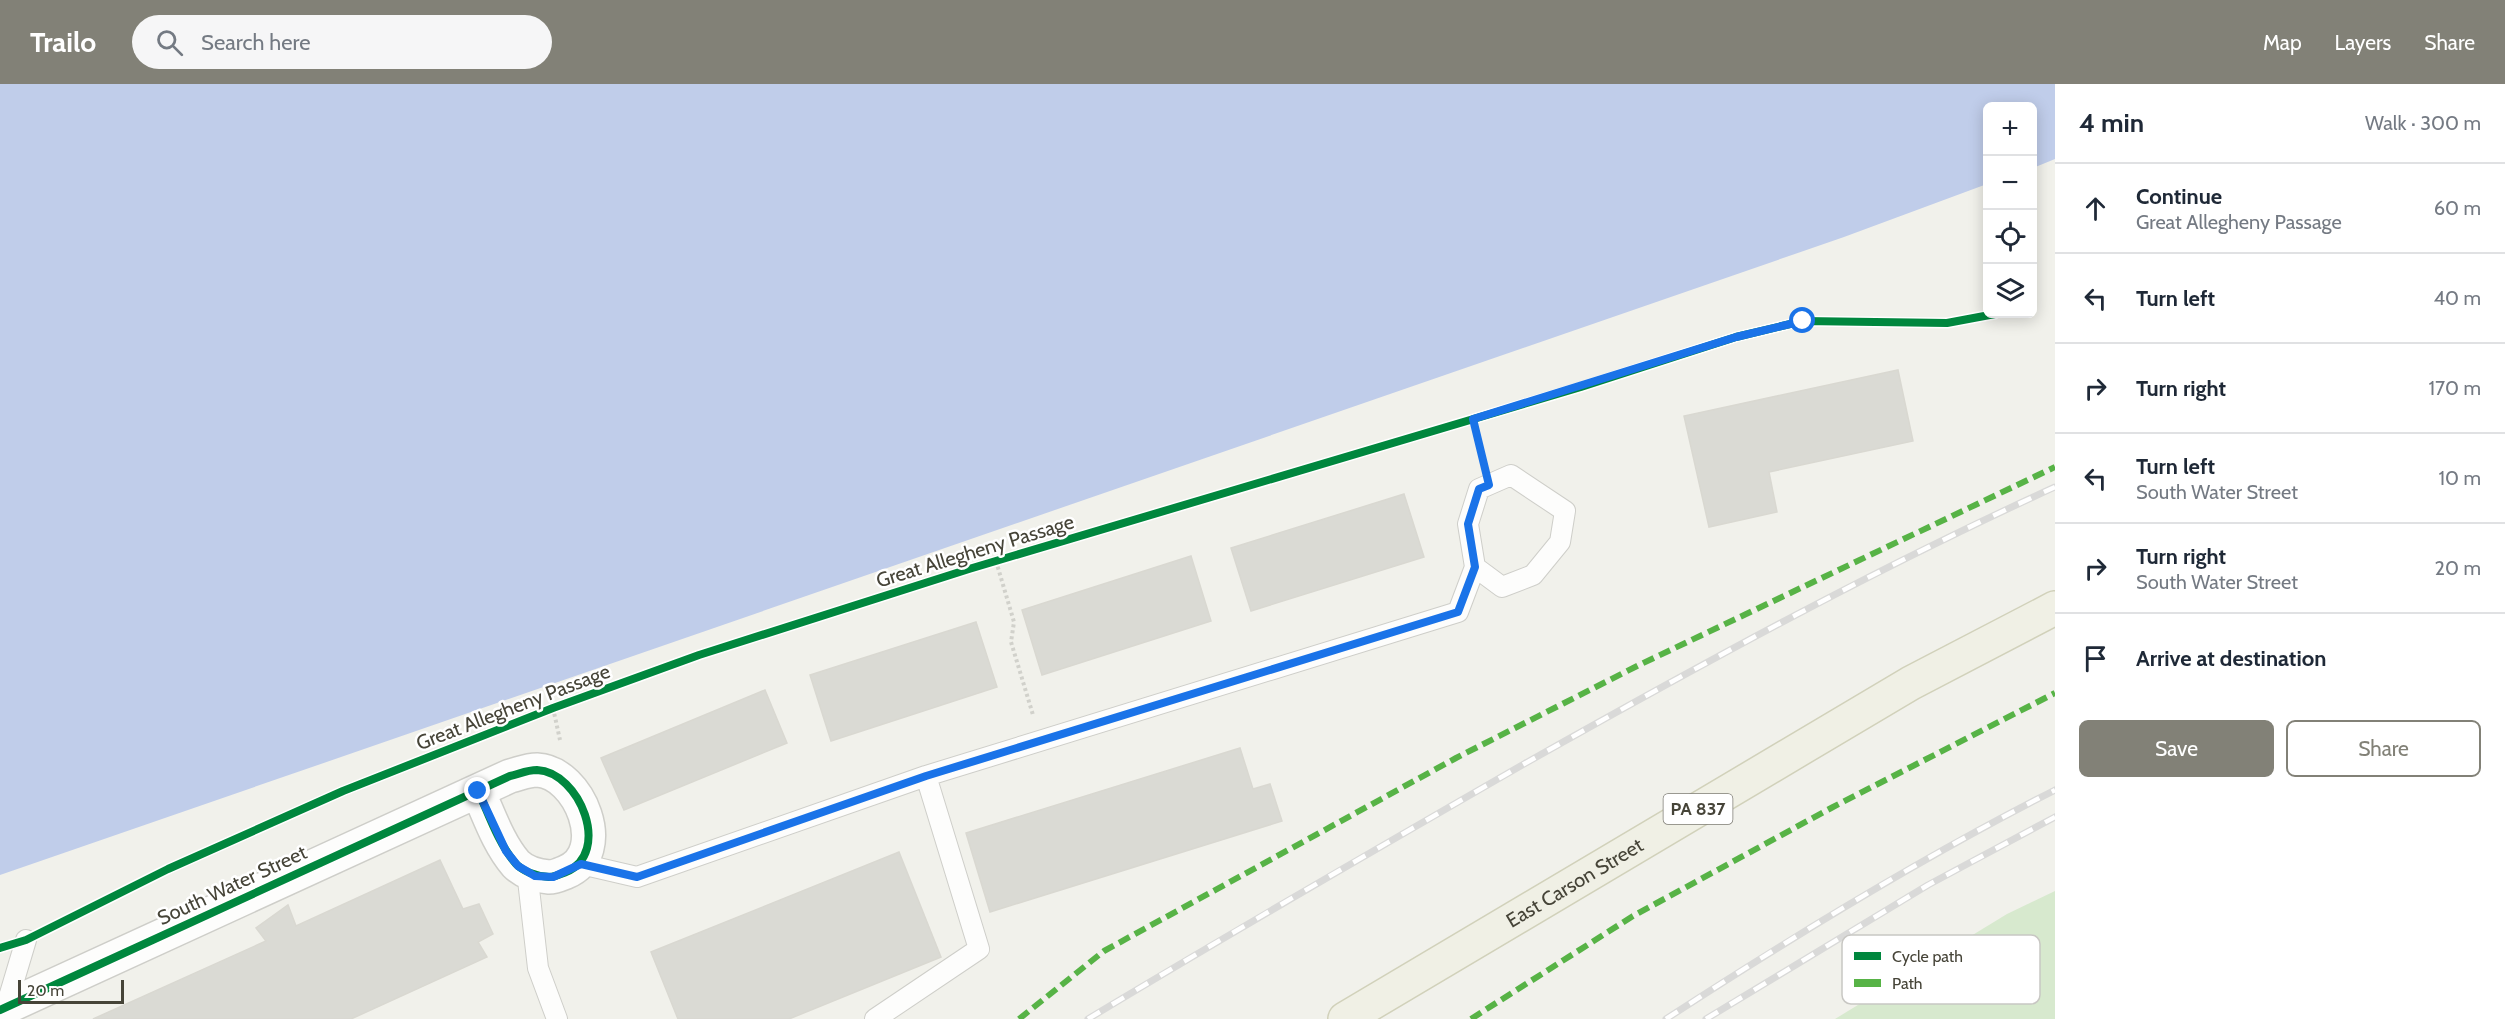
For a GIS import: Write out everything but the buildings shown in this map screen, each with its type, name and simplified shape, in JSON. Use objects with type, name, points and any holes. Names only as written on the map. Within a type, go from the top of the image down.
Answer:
[{"type":"main road","name":"East Carson Street","points":[[1346,1019],[1911,683],[2055,608]]},
{"type":"street","name":"South Water Street","points":[[3,1008],[525,771],[539,770],[554,776],[569,787],[578,799],[589,831],[588,850],[581,864]]},
{"type":"street","points":[[478,791],[506,851],[518,866],[535,876],[553,877],[581,864]]},
{"type":"lane","points":[[581,864],[637,877],[926,776],[1458,612],[1475,567],[1468,524],[1479,489],[1511,475],[1565,511],[1560,542],[1533,575],[1502,587],[1475,567]]},
{"type":"lane","points":[[875,1019],[979,949],[926,776]]},
{"type":"lane","points":[[527,871],[538,968],[557,1019]]},
{"type":"lane","points":[[3,1008],[26,940]]},
{"type":"path","points":[[1463,423],[1484,416]]},
{"type":"path","points":[[1473,419],[1489,485]]},
{"type":"path","points":[[996,561],[1014,622],[1011,642],[1041,742]]},
{"type":"green space","points":[[2055,891],[2055,1019],[1835,1019],[1860,1004],[2040,1004],[2040,935],[1973,935],[2007,914]]},
{"type":"water","points":[[0,84],[2055,84],[2055,159],[2037,166],[2037,102],[1983,102],[1983,185],[1844,237],[0,875]]},
{"type":"railway","points":[[1088,1019],[1524,764],[1655,691],[1853,585],[2055,487]]},
{"type":"railway","points":[[1666,1019],[1858,899],[1955,843],[2055,790]]},
{"type":"railway","points":[[1845,935],[1928,885],[2055,817]]},
{"type":"railway","points":[[1706,1019],[1842,937]]},
{"type":"marked path","points":[[1019,1019],[1104,951],[1456,758],[1639,665],[2055,467]]},
{"type":"marked path","points":[[1471,1019],[1633,916],[1833,807],[2055,693]]},
{"type":"cycle path","name":"Great Allegheny Passage","points":[[0,948],[26,940],[168,869],[343,791],[553,708],[699,655],[969,569],[1581,387],[1736,337],[1803,321],[1947,323],[1983,316]]},
{"type":"cycle path","points":[[0,1010],[510,776],[526,771],[537,770],[552,774],[566,784],[577,798],[585,815],[588,832],[587,848],[580,862],[566,872],[551,877],[527,872],[516,864],[499,838],[478,791]]},
{"type":"route","points":[[478,791],[506,851],[518,866],[535,876],[553,877],[581,864],[637,877],[926,776],[1458,612],[1475,567],[1468,524],[1479,489],[1489,485],[1473,419],[1736,337],[1803,321]]}]
